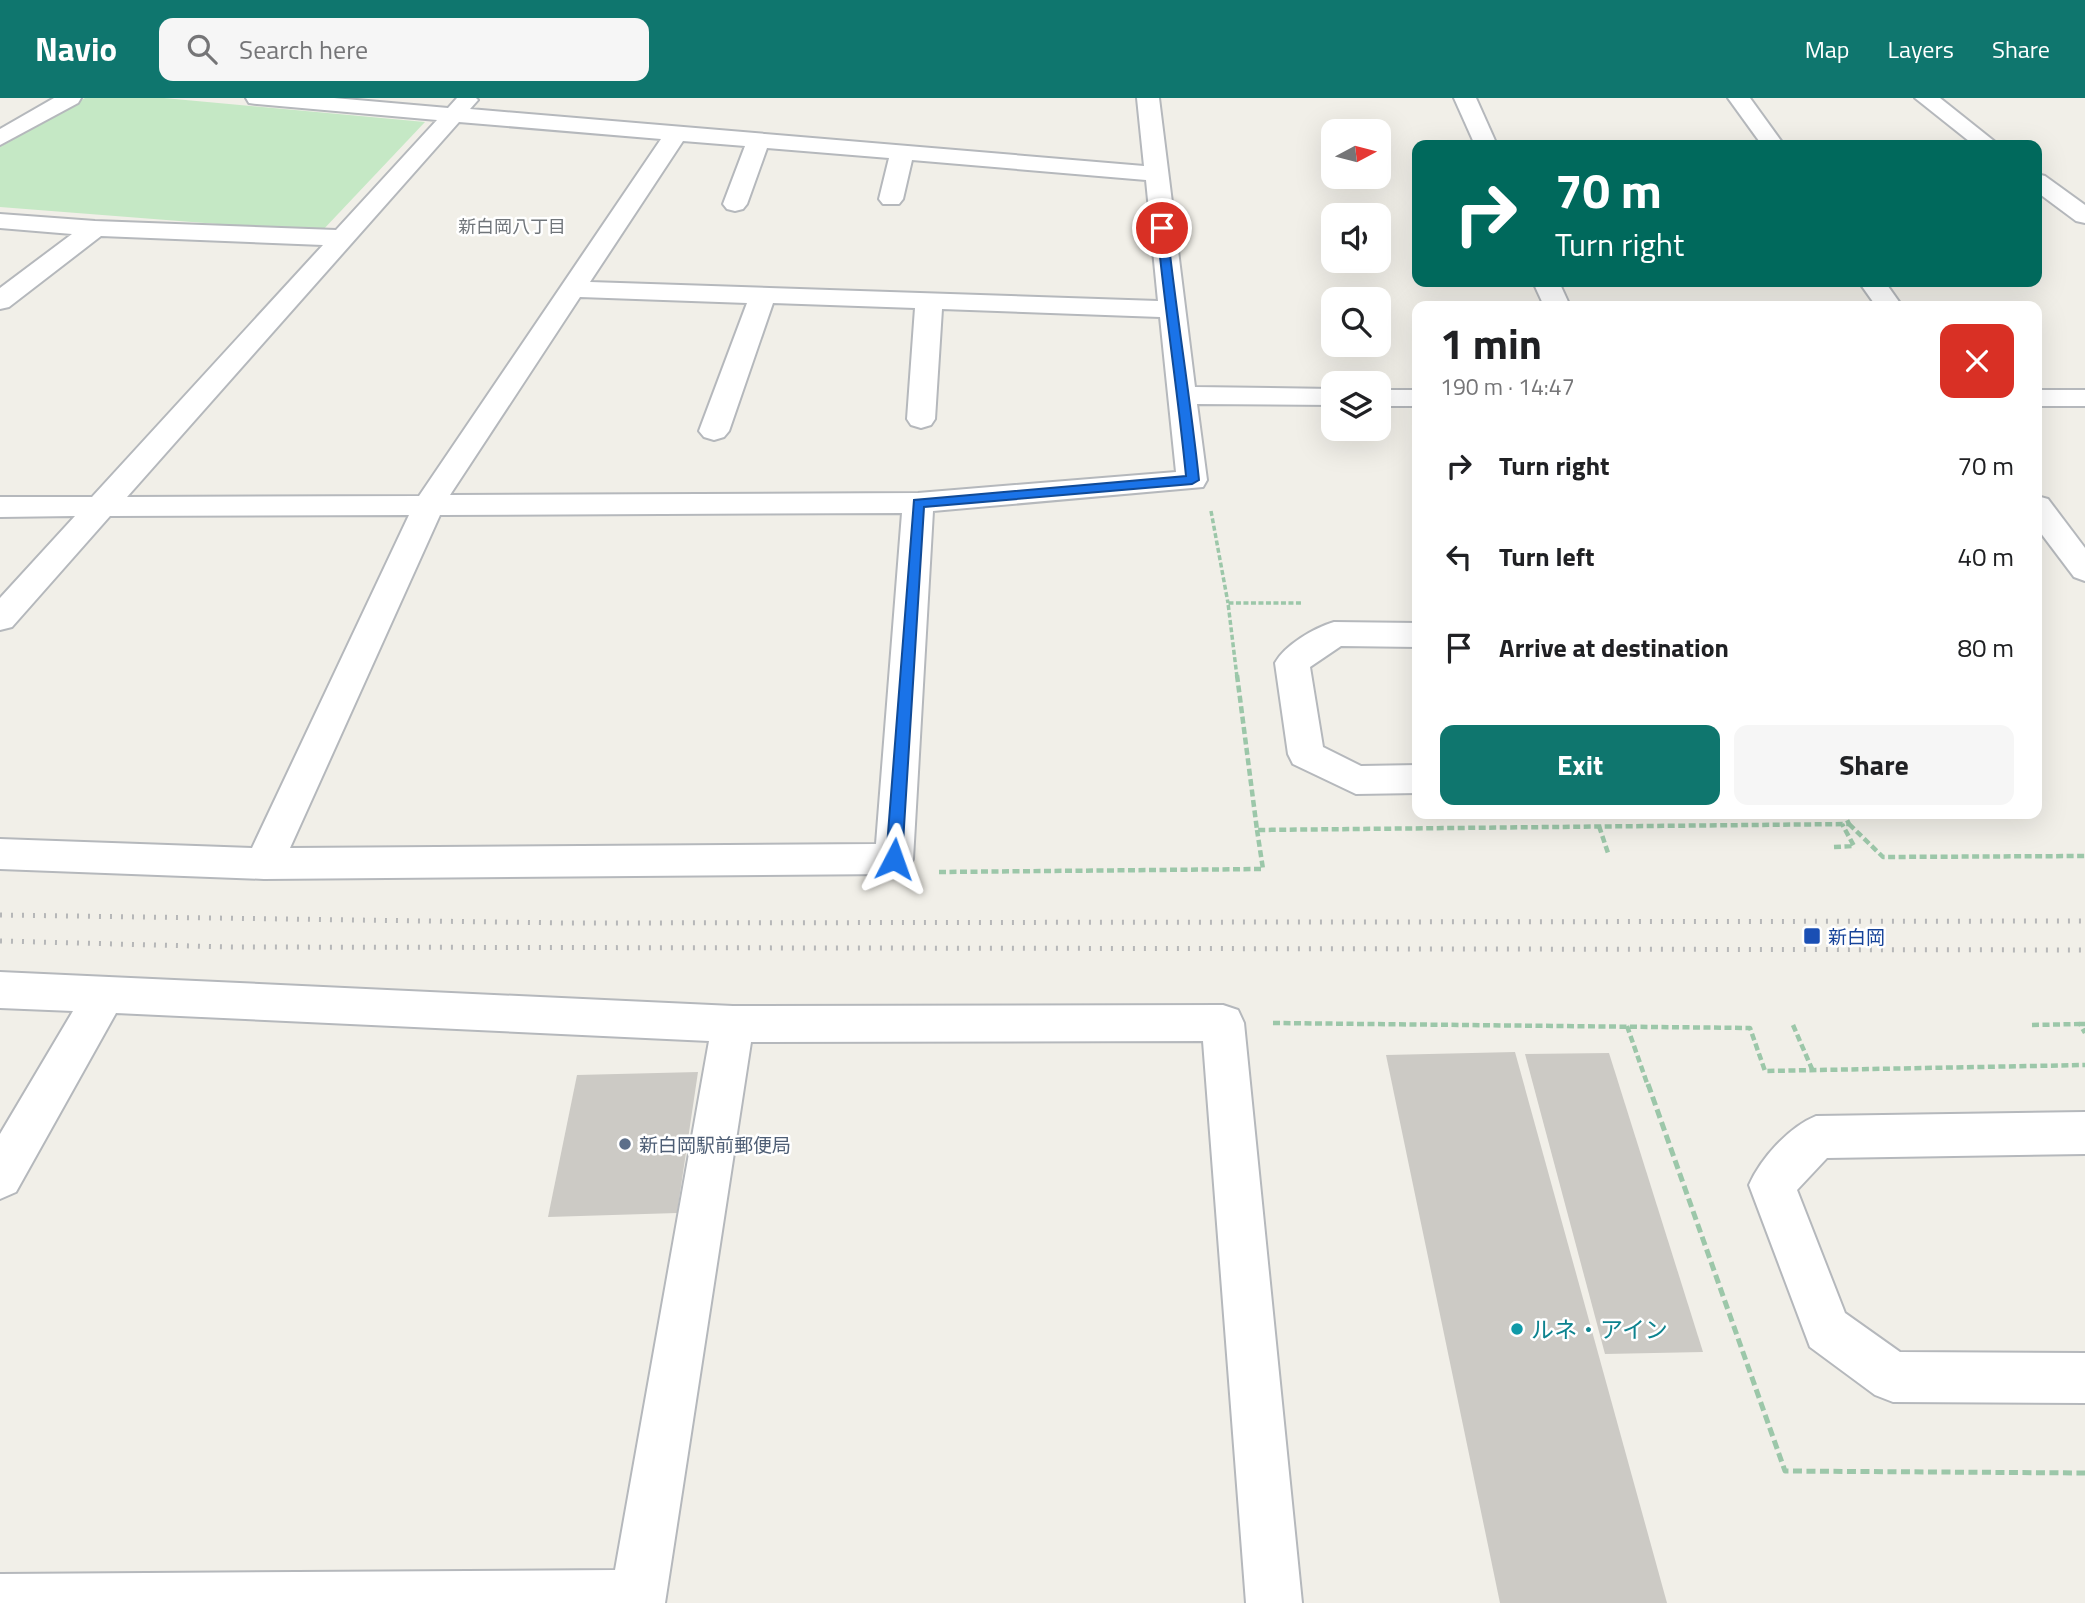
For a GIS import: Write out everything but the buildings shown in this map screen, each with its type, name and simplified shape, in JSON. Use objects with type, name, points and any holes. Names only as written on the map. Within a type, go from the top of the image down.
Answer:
[{"type":"street","points":[[0,138],[70,98]]},
{"type":"street","points":[[257,98],[463,106],[676,134],[1156,174]]},
{"type":"street","points":[[0,508],[104,505],[918,503],[1192,480],[1148,98]]},
{"type":"street","points":[[1465,98],[1484,140]]},
{"type":"street","points":[[1740,98],[1769,140]]},
{"type":"street","points":[[1926,98],[1981,140]]},
{"type":"street","points":[[0,619],[463,106]]},
{"type":"street","points":[[264,864],[429,504],[676,134]]},
{"type":"street","points":[[735,204],[758,140]]},
{"type":"street","points":[[891,200],[902,153]]},
{"type":"street","points":[[2042,185],[2085,216]]},
{"type":"street","points":[[0,221],[95,228],[343,238]]},
{"type":"street","points":[[0,301],[95,228]]},
{"type":"street","points":[[573,289],[1171,309]]},
{"type":"street","points":[[714,431],[763,295]]},
{"type":"street","points":[[921,419],[929,301]]},
{"type":"street","points":[[1184,395],[1321,397]]},
{"type":"street","points":[[1391,398],[1412,398]]},
{"type":"street","points":[[2042,398],[2085,398]]},
{"type":"street","points":[[0,854],[264,864],[894,859],[918,503]]},
{"type":"street","points":[[2042,513],[2085,570]]},
{"type":"street","points":[[1412,635],[1334,634],[1292,663],[1306,754],[1356,780],[1412,779]]},
{"type":"street","points":[[0,990],[733,1024],[1223,1023],[1274,1603]]},
{"type":"street","points":[[0,1177],[104,996]]},
{"type":"street","points":[[0,1602],[638,1600],[733,1024]]},
{"type":"street","points":[[2085,1133],[1816,1137],[1772,1185],[1827,1330],[1893,1377],[2085,1378]]},
{"type":"path","points":[[1192,480],[1209,500],[1228,603]]},
{"type":"path","points":[[1834,847],[1853,846],[1842,824]]},
{"type":"path","points":[[1849,824],[1883,857],[2085,856]]},
{"type":"path","points":[[1599,826],[1608,853]]},
{"type":"path","points":[[894,859],[918,872],[1263,869],[1257,830]]},
{"type":"path","points":[[1223,1023],[1750,1028],[1765,1071],[2085,1065]]},
{"type":"path","points":[[2032,1025],[2082,1024],[2085,1033]]},
{"type":"path","points":[[1793,1025],[1813,1070]]},
{"type":"green space","points":[[85,98],[164,98],[425,122],[321,232],[0,207],[0,147]]},
{"type":"railway","points":[[0,915],[568,923],[2085,921]]},
{"type":"railway","points":[[0,941],[231,947],[2085,950]]},
{"type":"place","name":"新白岡","points":[[1812,936]]},
{"type":"place","name":"新白岡駅前郵便局","points":[[625,1144]]},
{"type":"place","name":"ルネ・アイン","points":[[1517,1329]]},
{"type":"district","name":"新白岡八丁目","points":[[512,226]]},
{"type":"route","points":[[894,859],[918,503],[1192,480],[1184,395],[1162,228]]}]
